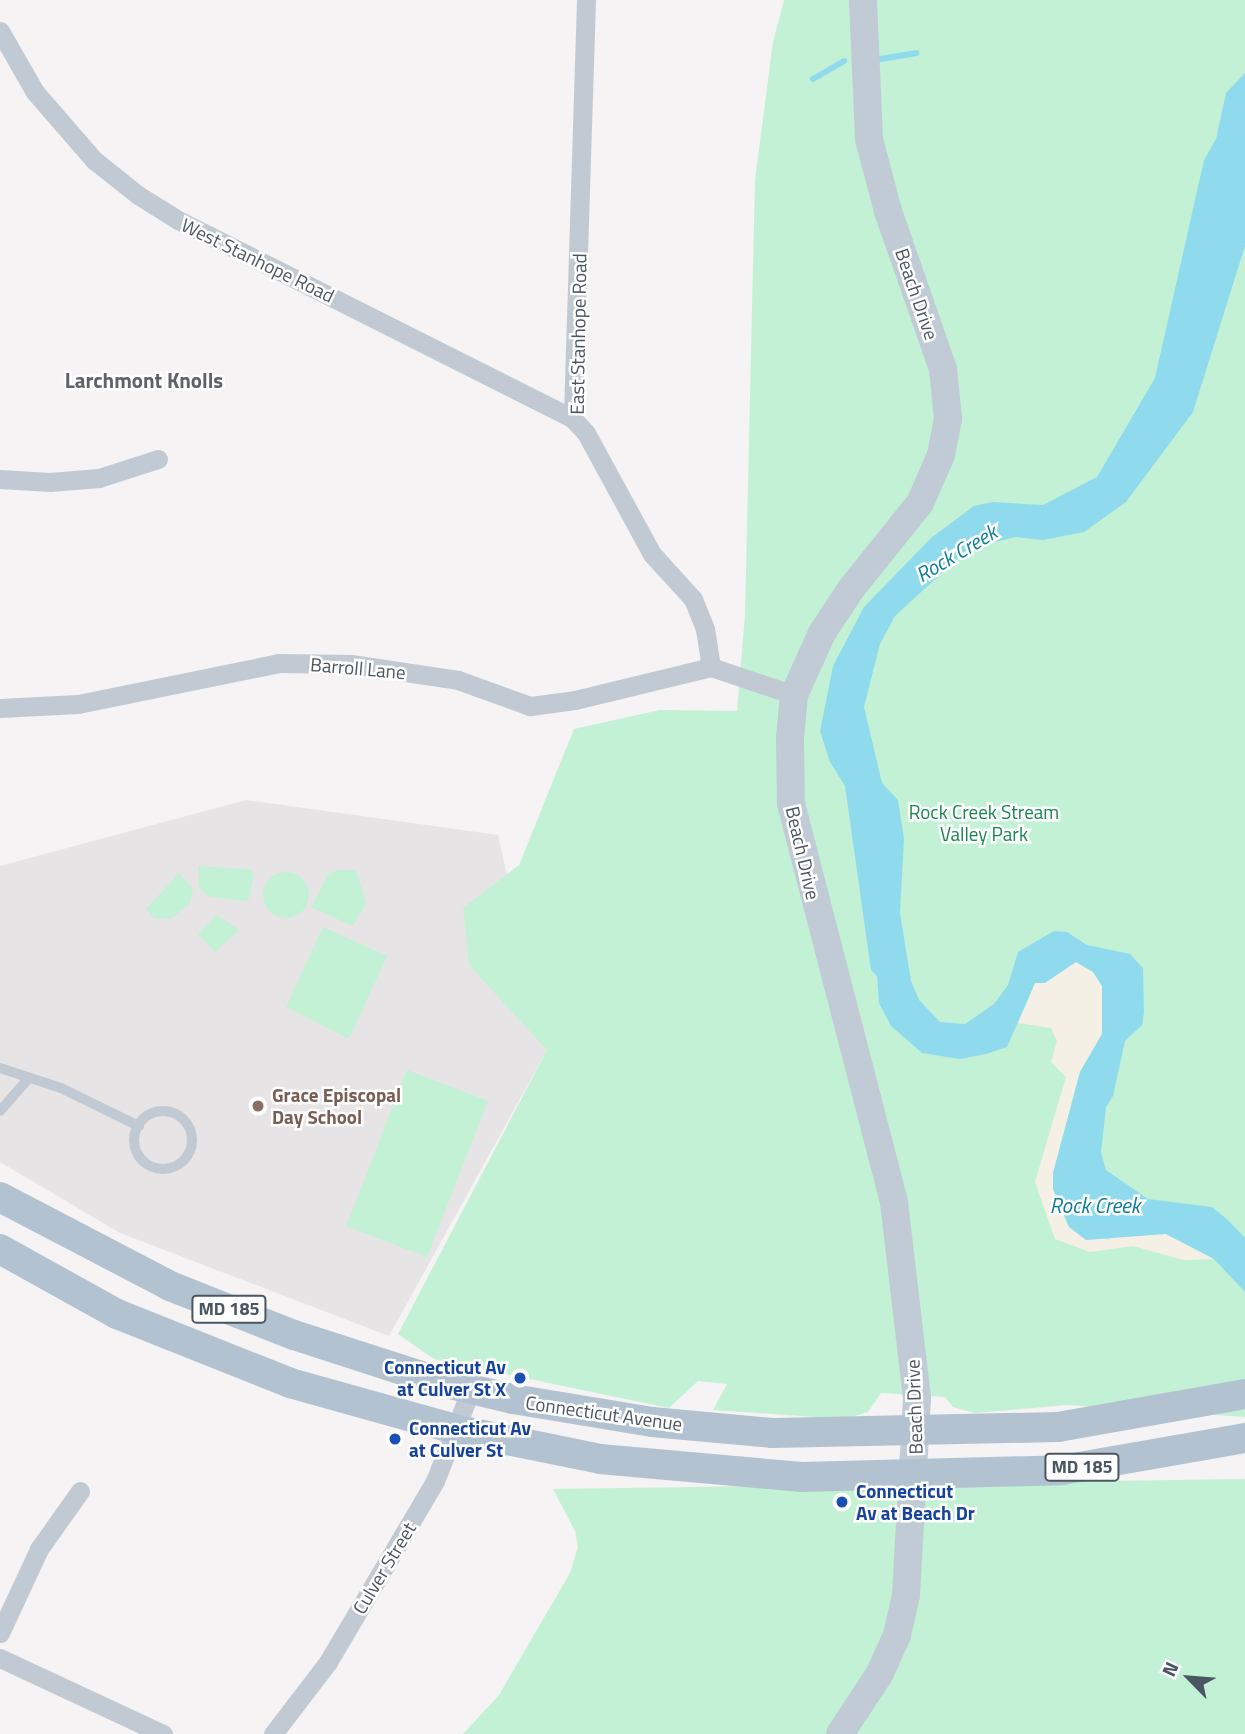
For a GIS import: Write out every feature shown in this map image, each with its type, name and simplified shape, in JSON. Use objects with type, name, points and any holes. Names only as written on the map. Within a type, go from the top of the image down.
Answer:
[{"type":"main road","name":"Connecticut Avenue","points":[[0,1196],[170,1286],[294,1335],[471,1389],[653,1422],[759,1432],[1058,1427],[1245,1394]]},
{"type":"main road","name":"MD 185","points":[[0,1249],[117,1314],[277,1378],[458,1430],[600,1459],[802,1477],[1062,1470],[1245,1438]]},
{"type":"street","name":"East Stanhope Road","points":[[586,0],[573,419],[586,433],[652,554],[692,599],[705,629],[711,667]]},
{"type":"street","name":"Beach Drive","points":[[840,1734],[880,1673],[897,1635],[906,1595],[917,1430],[894,1202],[791,804],[788,760],[794,695],[822,633],[851,589],[920,503],[941,456],[948,419],[943,369],[888,211],[869,139],[863,0]]},
{"type":"street","name":"West Stanhope Road","points":[[0,31],[35,92],[94,159],[138,195],[178,220],[573,419]]},
{"type":"street","points":[[0,479],[50,482],[99,478],[158,459]]},
{"type":"street","name":"Barroll Lane","points":[[0,708],[78,704],[279,663],[351,664],[457,680],[530,705],[575,700],[711,667]]},
{"type":"street","points":[[711,667],[794,695]]},
{"type":"street","name":"Culver Street","points":[[273,1734],[328,1662],[435,1481],[458,1430],[471,1389]]},
{"type":"street","points":[[0,1633],[39,1549],[80,1491]]},
{"type":"street","points":[[0,1658],[163,1734]]},
{"type":"lane","points":[[0,1068],[61,1088],[139,1126]]},
{"type":"lane","points":[[0,1111],[28,1079]]},
{"type":"lane","points":[[151,1114],[176,1114],[192,1134],[190,1151],[178,1165],[151,1166],[138,1153],[139,1126],[151,1114]]},
{"type":"shaded area","name":"Grace Episcopal Day School","points":[[246,800],[498,835],[547,1050],[389,1336],[120,1233],[0,1162],[0,866]]},
{"type":"green space","name":"Rock Creek Stream Valley Park","points":[[784,0],[1245,0],[1245,1417],[1067,1405],[975,1413],[953,1407],[945,1397],[881,1393],[868,1412],[844,1419],[713,1410],[727,1384],[698,1381],[669,1408],[434,1359],[398,1334],[547,1050],[469,965],[463,908],[519,865],[574,729],[660,710],[737,711],[745,615],[755,180],[773,42]]},
{"type":"green space","points":[[198,866],[251,870],[254,875],[248,901],[209,897],[199,888]]},
{"type":"green space","points":[[356,870],[366,903],[353,926],[311,907],[329,873]]},
{"type":"green space","points":[[286,872],[302,879],[309,895],[302,911],[286,918],[270,911],[263,895],[270,879]]},
{"type":"green space","points":[[179,873],[193,889],[190,903],[171,919],[154,918],[146,909]]},
{"type":"green space","points":[[217,915],[239,930],[215,952],[198,934]]},
{"type":"green space","points":[[323,927],[387,956],[349,1039],[286,1007]]},
{"type":"green space","points":[[407,1070],[488,1101],[427,1257],[346,1226]]},
{"type":"green space","points":[[1245,1479],[1245,1734],[463,1734],[499,1695],[570,1573],[578,1547],[575,1531],[553,1489]]},
{"type":"sand","points":[[1076,962],[1093,972],[1102,986],[1103,1017],[1102,1034],[1080,1072],[1053,1173],[1053,1189],[1062,1212],[1069,1227],[1107,1240],[1119,1234],[1166,1234],[1214,1259],[1184,1260],[1133,1246],[1090,1252],[1055,1239],[1035,1182],[1066,1077],[1051,1062],[1057,1041],[1051,1028],[1018,1023],[1035,983]]},
{"type":"water","name":"Rock Creek","points":[[1245,73],[1245,246],[1193,412],[1126,502],[1084,532],[1043,540],[1016,537],[969,548],[895,616],[880,644],[864,707],[882,783],[898,800],[904,839],[900,913],[911,981],[919,1000],[940,1022],[965,1024],[994,1004],[1008,985],[1018,952],[1054,931],[1067,932],[1087,945],[1130,954],[1143,968],[1144,1013],[1142,1025],[1125,1041],[1113,1096],[1106,1107],[1101,1152],[1106,1170],[1148,1199],[1212,1207],[1229,1221],[1245,1238],[1245,1292],[1214,1259],[1166,1234],[1086,1240],[1069,1227],[1053,1189],[1053,1173],[1080,1072],[1102,1034],[1102,986],[1093,972],[1076,962],[1045,983],[1035,983],[1007,1047],[986,1054],[960,1059],[922,1053],[891,1026],[879,1003],[877,976],[871,970],[845,786],[830,762],[820,731],[833,666],[864,607],[931,538],[974,506],[992,502],[1043,505],[1097,477],[1155,378],[1204,160],[1216,139],[1226,93]]},
{"type":"waterway","points":[[875,60],[916,53]]},
{"type":"waterway","points":[[813,79],[844,61]]},
{"type":"place","name":"Grace Episcopal Day School","points":[[258,1106]]},
{"type":"place","name":"Connecticut Av at Culver St X","points":[[520,1378]]},
{"type":"place","name":"Connecticut Av at Culver St","points":[[395,1439]]},
{"type":"place","name":"Connecticut Av at Beach Dr","points":[[842,1502]]},
{"type":"district","name":"Larchmont Knolls","points":[[144,380]]}]
